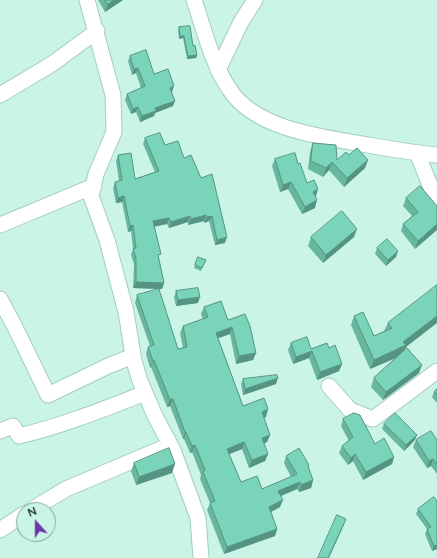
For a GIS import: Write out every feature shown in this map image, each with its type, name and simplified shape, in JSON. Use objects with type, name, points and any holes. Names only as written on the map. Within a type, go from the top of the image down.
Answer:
[{"type":"street","points":[[88,0],[113,95],[114,132],[96,174],[91,196],[107,240],[126,312],[133,356],[140,381],[170,445],[198,518],[201,558]]},
{"type":"street","points":[[194,0],[218,70],[230,91],[242,105],[259,117],[276,125],[320,137],[437,155]]},
{"type":"street","points":[[218,70],[241,22],[255,0]]},
{"type":"street","points":[[0,96],[52,64],[97,31]]},
{"type":"street","points":[[417,153],[437,202]]},
{"type":"street","points":[[0,225],[94,186]]},
{"type":"street","points":[[0,299],[48,395],[108,366],[133,356]]},
{"type":"street","points":[[329,386],[350,410],[373,419],[437,371]]},
{"type":"street","points":[[0,431],[13,426],[19,436],[32,433],[93,413],[145,393]]},
{"type":"street","points":[[44,502],[66,489],[170,445]]},
{"type":"street","points":[[0,530],[16,519]]},
{"type":"building","points":[[105,0],[114,0],[108,4]]},
{"type":"building","points":[[190,26],[193,46],[195,45],[197,55],[188,56],[184,36],[180,36],[179,27]]},
{"type":"building","points":[[146,50],[154,74],[168,69],[174,86],[170,88],[175,101],[155,108],[156,111],[142,116],[138,107],[133,109],[127,94],[145,86],[138,68],[134,69],[130,56]]},
{"type":"building","points":[[160,133],[165,145],[178,141],[184,158],[191,155],[201,178],[212,174],[227,237],[217,240],[212,216],[207,217],[206,215],[191,219],[190,216],[171,222],[169,218],[153,221],[161,254],[158,255],[164,283],[136,282],[136,258],[133,249],[136,248],[133,225],[130,226],[124,196],[118,198],[115,182],[122,180],[118,155],[131,153],[135,179],[159,171],[145,138]]},
{"type":"building","points":[[313,143],[336,145],[337,160],[346,152],[349,155],[357,148],[368,160],[347,178],[332,162],[326,168],[311,161]]},
{"type":"building","points":[[295,153],[298,164],[300,163],[307,183],[314,180],[318,189],[313,192],[317,200],[305,207],[291,182],[283,185],[275,159]]},
{"type":"building","points":[[420,186],[437,206],[437,224],[418,241],[403,224],[418,212],[406,198]]},
{"type":"building","points":[[342,211],[357,229],[326,255],[311,237]]},
{"type":"building","points":[[387,239],[398,251],[388,260],[377,248]]},
{"type":"building","points":[[198,257],[206,260],[202,268],[195,265]]},
{"type":"building","points":[[437,285],[437,316],[403,342],[406,345],[374,360],[354,316],[363,312],[374,336],[392,328],[388,323]]},
{"type":"building","points":[[198,288],[200,297],[178,300],[176,291]]},
{"type":"building","points":[[159,289],[178,349],[187,347],[183,326],[208,317],[204,307],[221,301],[228,320],[245,314],[250,326],[256,353],[239,356],[232,327],[216,333],[243,406],[264,398],[268,409],[262,412],[270,435],[262,438],[268,454],[252,460],[244,442],[227,449],[241,482],[257,476],[262,489],[297,474],[286,456],[299,448],[309,465],[308,466],[313,480],[301,485],[300,482],[278,491],[283,500],[269,507],[277,529],[227,547],[210,503],[215,501],[203,472],[205,470],[195,445],[192,446],[185,432],[173,399],[170,400],[148,347],[154,345],[137,295]]},
{"type":"building","points":[[307,337],[311,349],[327,343],[329,348],[335,345],[342,364],[320,372],[312,351],[296,357],[291,343]]},
{"type":"building","points":[[407,348],[422,365],[386,392],[374,378]]},
{"type":"building","points":[[277,375],[278,378],[245,389],[243,379]]},
{"type":"building","points":[[354,413],[360,415],[375,444],[384,438],[394,457],[366,472],[355,454],[351,458],[342,446],[353,437],[343,419]]},
{"type":"building","points":[[395,413],[417,435],[406,445],[384,424]]},
{"type":"building","points":[[431,431],[437,440],[437,464],[433,459],[429,461],[416,440]]},
{"type":"building","points":[[169,448],[175,464],[139,477],[134,463]]},
{"type":"building","points":[[434,497],[437,501],[437,545],[434,546],[427,529],[431,527],[418,509]]},
{"type":"building","points":[[337,515],[346,519],[328,558],[318,558]]}]
